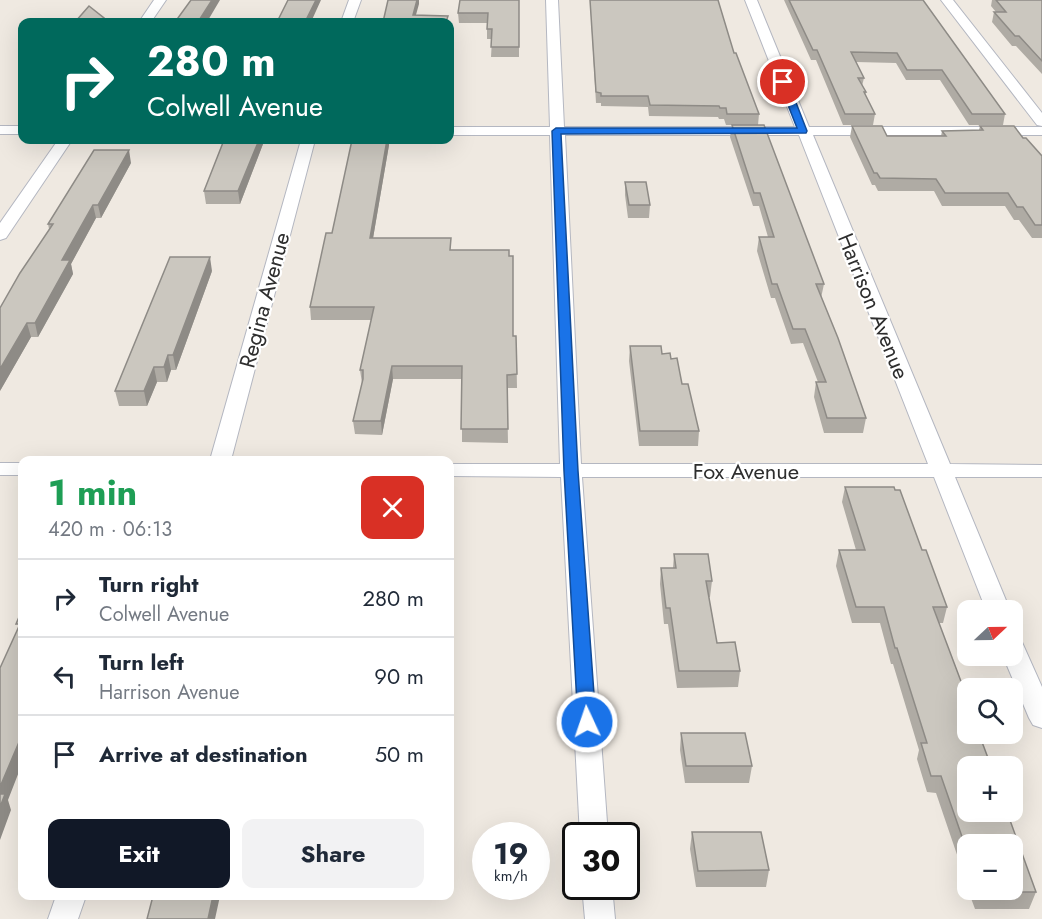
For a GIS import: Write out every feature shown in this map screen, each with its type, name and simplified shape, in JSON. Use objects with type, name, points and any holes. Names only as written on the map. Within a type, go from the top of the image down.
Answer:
[{"type":"street","points":[[148,18],[160,0]]},
{"type":"street","points":[[348,18],[355,0]]},
{"type":"street","points":[[552,0],[571,471],[593,822]]},
{"type":"street","name":"Harrison Avenue","points":[[751,0],[802,131],[994,600]]},
{"type":"street","points":[[946,0],[1042,122]]},
{"type":"street","points":[[0,130],[18,130]]},
{"type":"street","points":[[454,130],[1042,131]]},
{"type":"street","points":[[0,235],[62,144]]},
{"type":"street","name":"Regina Avenue","points":[[221,456],[307,144]]},
{"type":"street","points":[[0,469],[18,469]]},
{"type":"street","name":"Fox Avenue","points":[[454,470],[1042,471]]},
{"type":"street","points":[[1020,666],[1042,718]]},
{"type":"street","points":[[63,919],[70,900]]},
{"type":"street","points":[[598,900],[600,919]]},
{"type":"building","points":[[191,0],[212,0],[201,18],[178,18]]},
{"type":"building","points":[[288,0],[316,0],[307,18],[279,18]]},
{"type":"building","points":[[388,0],[417,0],[413,15],[448,16],[447,18],[384,18]]},
{"type":"building","points":[[460,0],[519,0],[519,47],[491,47],[492,29],[487,29],[488,13],[458,13]]},
{"type":"building","points":[[590,0],[718,0],[734,53],[736,53],[759,114],[727,114],[726,108],[719,106],[650,105],[648,96],[601,96],[601,93],[596,92]]},
{"type":"building","points":[[789,0],[923,0],[1005,114],[972,114],[942,70],[907,70],[897,53],[851,52],[864,78],[858,78],[875,114],[845,114],[817,50],[813,50]]},
{"type":"building","points":[[996,0],[1042,0],[1042,61],[994,12],[1006,12]]},
{"type":"building","points":[[89,6],[104,18],[78,18]]},
{"type":"building","points":[[732,125],[764,125],[824,284],[816,284],[866,418],[827,418],[816,382],[826,382],[805,329],[793,329],[777,284],[772,284],[759,237],[774,237],[760,193],[754,193]]},
{"type":"building","points":[[852,126],[882,126],[887,136],[946,136],[942,131],[983,130],[980,126],[1014,126],[1042,156],[1042,225],[1035,225],[1023,207],[1017,207],[1008,193],[945,193],[936,179],[880,178],[877,173],[874,173]]},
{"type":"building","points":[[222,144],[257,144],[238,191],[204,191]]},
{"type":"building","points":[[351,144],[386,144],[370,238],[451,238],[450,250],[509,250],[509,256],[513,256],[513,336],[516,336],[517,374],[507,375],[508,429],[461,429],[462,366],[392,366],[381,421],[353,421],[363,379],[363,370],[360,370],[374,307],[310,307],[326,233],[332,233]]},
{"type":"building","points":[[94,150],[129,150],[98,205],[93,205],[62,260],[70,260],[35,323],[27,323],[0,369],[0,308],[53,224],[48,224]]},
{"type":"building","points":[[625,182],[646,182],[650,205],[629,205]]},
{"type":"building","points":[[170,257],[210,257],[173,355],[168,355],[164,367],[154,367],[144,391],[115,391]]},
{"type":"building","points":[[630,346],[661,346],[662,354],[670,353],[671,359],[677,358],[682,384],[688,384],[699,431],[640,431]]},
{"type":"building","points":[[845,487],[894,487],[895,490],[900,490],[922,550],[926,550],[947,607],[933,607],[960,678],[957,678],[957,744],[983,744],[987,756],[957,756],[957,822],[1011,822],[1015,834],[961,834],[941,776],[931,776],[921,743],[927,743],[897,648],[895,648],[884,607],[856,607],[839,550],[865,550]]},
{"type":"building","points":[[674,554],[708,554],[712,581],[706,581],[717,643],[735,642],[740,671],[679,671],[670,608],[666,608],[661,568],[676,568]]},
{"type":"building","points":[[18,628],[18,744],[0,787],[0,668]]},
{"type":"building","points":[[681,733],[745,733],[752,766],[686,766]]},
{"type":"building","points":[[0,794],[5,794],[0,807]]},
{"type":"building","points":[[692,832],[761,832],[769,870],[698,871]]},
{"type":"building","points":[[1023,856],[1036,892],[1023,892]]},
{"type":"building","points":[[152,900],[212,900],[208,919],[147,919]]},
{"type":"route","points":[[587,722],[571,471],[556,131],[802,131],[783,82]]}]
